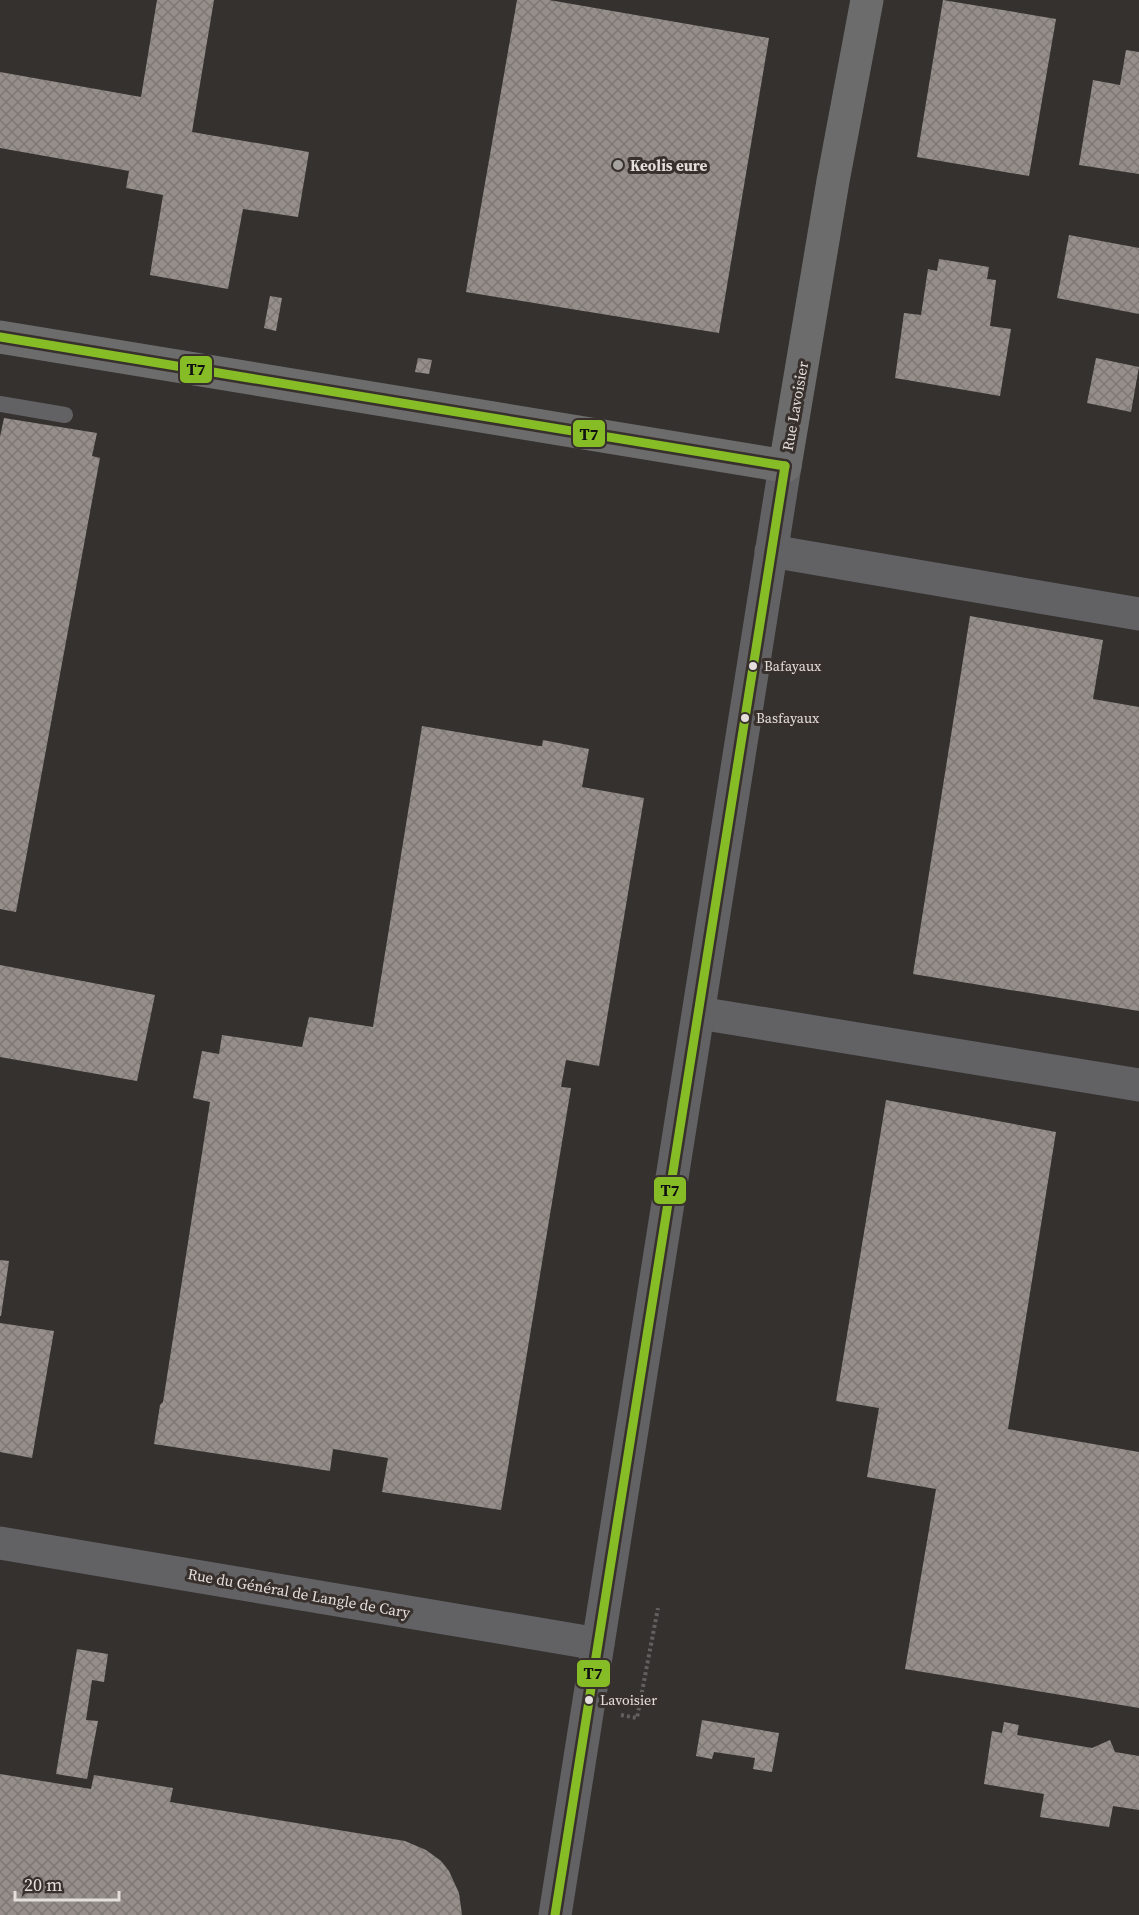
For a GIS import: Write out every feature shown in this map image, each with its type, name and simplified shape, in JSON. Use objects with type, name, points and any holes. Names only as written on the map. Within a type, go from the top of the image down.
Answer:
[{"type":"street","name":"Rue Lavoisier","points":[[555,1915],[771,551],[867,0]]},
{"type":"street","points":[[0,337],[785,466]]},
{"type":"street","points":[[771,551],[1139,614]]},
{"type":"street","points":[[699,1013],[1139,1085]]},
{"type":"street","name":"Rue du Général de Langle de Cary","points":[[0,1543],[598,1644]]},
{"type":"lane","points":[[0,404],[64,416]]},
{"type":"path","points":[[587,1710],[638,1718],[658,1608]]},
{"type":"building","points":[[157,0],[214,0],[192,132],[309,152],[298,217],[243,209],[228,289],[150,275],[163,195],[126,188],[129,171],[0,148],[0,72],[141,97]]},
{"type":"building","name":"Keolis eure","points":[[517,0],[549,0],[769,38],[719,333],[466,292]]},
{"type":"building","points":[[943,0],[1056,19],[1029,176],[917,157]]},
{"type":"building","points":[[1126,50],[1139,52],[1139,174],[1079,165],[1093,80],[1120,85]]},
{"type":"building","points":[[1069,235],[1139,248],[1139,314],[1057,298]]},
{"type":"building","points":[[939,259],[989,267],[987,279],[996,280],[990,326],[1011,329],[1000,396],[895,378],[904,313],[921,315],[928,269],[937,271]]},
{"type":"building","points":[[270,296],[282,298],[276,331],[264,328]]},
{"type":"building","points":[[418,358],[432,360],[429,374],[415,372]]},
{"type":"building","points":[[1096,358],[1139,367],[1131,412],[1087,403]]},
{"type":"building","points":[[4,418],[97,433],[92,456],[100,458],[16,912],[0,909],[0,437]]},
{"type":"building","points":[[970,616],[1103,640],[1093,699],[1139,707],[1139,1011],[913,974]]},
{"type":"building","points":[[422,726],[539,746],[542,746],[543,740],[589,749],[582,787],[644,798],[599,1066],[566,1060],[561,1087],[571,1088],[501,1510],[382,1492],[388,1458],[333,1449],[330,1471],[154,1444],[160,1405],[163,1402],[210,1102],[193,1098],[202,1051],[219,1054],[222,1035],[302,1047],[309,1017],[373,1027]]},
{"type":"building","points":[[0,965],[155,995],[137,1081],[0,1057]]},
{"type":"building","points":[[886,1100],[1056,1132],[1008,1429],[1139,1452],[1139,1708],[905,1669],[936,1489],[867,1477],[879,1408],[836,1401]]},
{"type":"building","points":[[0,1260],[9,1261],[1,1316],[0,1316]]},
{"type":"building","points":[[0,1323],[54,1331],[32,1458],[0,1452]]},
{"type":"building","points":[[77,1649],[108,1654],[104,1682],[92,1680],[86,1720],[98,1721],[87,1779],[56,1774]]},
{"type":"building","points":[[702,1720],[779,1733],[772,1772],[753,1769],[755,1758],[714,1752],[712,1759],[696,1756]]},
{"type":"building","points":[[1004,1722],[1019,1725],[1017,1735],[1092,1748],[1110,1740],[1115,1752],[1139,1756],[1139,1810],[1113,1806],[1109,1827],[1040,1817],[1044,1794],[984,1784],[992,1731],[1002,1733]]},
{"type":"building","points":[[0,1774],[91,1789],[94,1775],[173,1788],[170,1802],[405,1841],[426,1850],[441,1861],[449,1871],[459,1893],[462,1915],[0,1915]]},
{"type":"transit line","name":"T7","points":[[0,337],[785,466]]},
{"type":"transit line","name":"T7","points":[[555,1915],[785,466]]},
{"type":"place","name":"Keolis eure","points":[[618,165]]},
{"type":"place","name":"Bafayaux","points":[[753,666]]},
{"type":"place","name":"Basfayaux","points":[[745,718]]},
{"type":"place","name":"Lavoisier","points":[[589,1700]]}]
